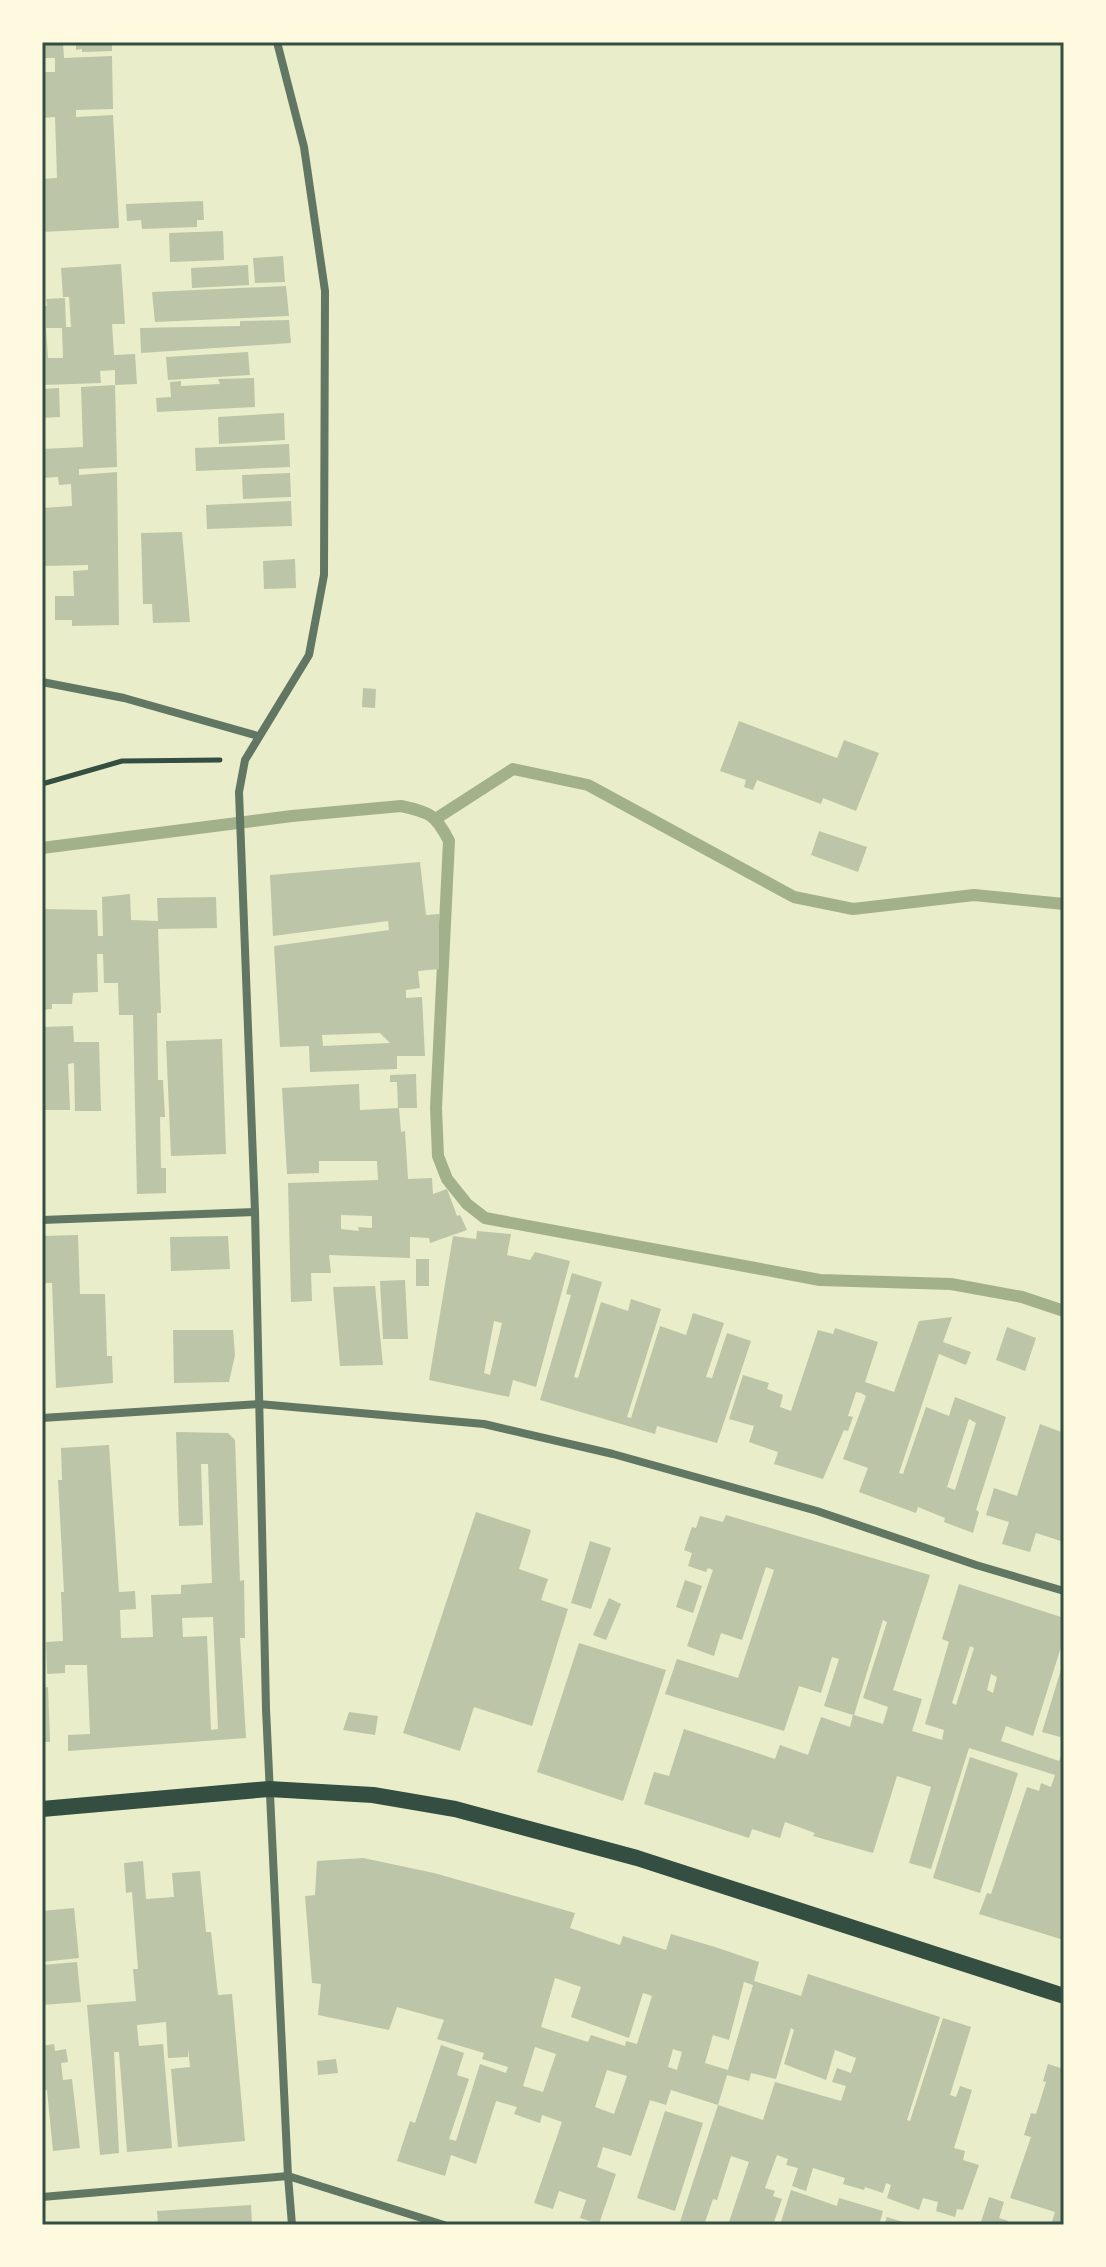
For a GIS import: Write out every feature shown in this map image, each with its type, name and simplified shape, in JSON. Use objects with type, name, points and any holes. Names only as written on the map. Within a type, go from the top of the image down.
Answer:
[{"type":"main road","points":[[42,1809],[269,1789],[373,1795],[455,1809],[637,1858],[1064,1996]]},
{"type":"street","points":[[277,42],[304,147],[325,291],[324,575],[309,655],[245,760],[239,792],[255,1212],[269,1789],[292,2225]]},
{"type":"street","points":[[42,682],[124,698],[258,736]]},
{"type":"street","points":[[42,1220],[255,1212]]},
{"type":"street","points":[[42,1418],[259,1404],[498,1427],[613,1454],[817,1511],[1064,1591]]},
{"type":"street","points":[[42,2197],[288,2176],[444,2225]]},
{"type":"path","points":[[42,784],[122,761],[245,760]]},
{"type":"building","points":[[42,42],[63,42],[64,58],[112,56],[113,109],[76,110],[76,117],[113,115],[119,228],[42,232],[42,179],[57,178],[55,117],[42,118],[43,72],[55,72],[55,58],[42,58]]},
{"type":"building","points":[[76,42],[112,42],[112,51],[82,52],[82,49],[76,50]]},
{"type":"building","points":[[203,201],[204,220],[197,220],[197,227],[142,229],[141,220],[127,221],[126,204]]},
{"type":"building","points":[[223,231],[224,260],[170,262],[169,233]]},
{"type":"building","points":[[283,256],[285,282],[255,283],[253,258]]},
{"type":"building","points":[[121,264],[125,324],[112,324],[114,355],[135,354],[137,384],[115,385],[115,370],[100,371],[101,383],[42,385],[42,306],[47,306],[46,299],[65,298],[66,327],[71,327],[69,297],[63,297],[61,268]],"holes":[[[46,328],[62,328],[63,358],[48,358]]]},
{"type":"building","points":[[248,265],[249,285],[192,288],[191,268]]},
{"type":"building","points":[[286,286],[289,316],[155,322],[152,292]]},
{"type":"building","points":[[289,320],[291,343],[141,353],[140,328],[240,326],[240,321]]},
{"type":"building","points":[[248,352],[250,375],[168,380],[166,357]]},
{"type":"building","points":[[254,378],[255,407],[157,412],[156,398],[171,397],[170,382],[181,381],[181,386],[220,384],[218,379]]},
{"type":"building","points":[[115,385],[117,467],[79,469],[79,475],[117,472],[119,625],[72,626],[72,620],[55,620],[55,596],[74,596],[73,571],[88,570],[88,565],[43,566],[43,508],[72,506],[71,484],[59,485],[58,477],[42,478],[42,449],[83,447],[81,387]]},
{"type":"building","points":[[59,388],[60,417],[42,418],[42,389]]},
{"type":"building","points":[[284,413],[285,440],[219,444],[218,417]]},
{"type":"building","points":[[289,444],[290,467],[196,471],[195,448]]},
{"type":"building","points":[[290,473],[291,497],[243,499],[242,475]]},
{"type":"building","points":[[291,501],[292,526],[207,529],[206,505]]},
{"type":"building","points":[[182,532],[190,622],[153,623],[152,604],[143,604],[141,533]]},
{"type":"building","points":[[295,559],[296,588],[264,589],[263,561]]},
{"type":"building","points":[[363,688],[376,689],[375,708],[362,707]]},
{"type":"building","points":[[739,721],[837,758],[844,740],[879,753],[856,811],[823,798],[821,804],[757,780],[753,790],[744,787],[746,780],[720,771]]},
{"type":"building","points":[[819,831],[867,847],[858,872],[811,855]]},
{"type":"building","points":[[420,862],[426,915],[439,914],[439,969],[418,971],[420,988],[406,990],[406,998],[422,997],[425,1056],[397,1056],[397,1069],[310,1072],[309,1046],[280,1047],[274,946],[389,930],[388,921],[273,936],[270,875]],"holes":[[[380,1033],[390,1043],[323,1046],[322,1035]]]},
{"type":"building","points":[[130,894],[131,920],[158,921],[157,898],[216,897],[217,928],[158,929],[161,1013],[157,1013],[158,1080],[163,1080],[165,1117],[160,1117],[161,1168],[166,1168],[166,1193],[137,1194],[133,1015],[119,1015],[118,983],[104,983],[103,954],[97,954],[98,992],[73,993],[72,1004],[52,1004],[52,1009],[42,1010],[42,909],[97,910],[98,936],[103,936],[102,897]]},
{"type":"building","points":[[73,1026],[74,1042],[99,1042],[101,1111],[75,1111],[74,1063],[68,1064],[70,1110],[45,1110],[45,1130],[42,1130],[42,1027]]},
{"type":"building","points":[[222,1039],[226,1154],[171,1156],[166,1041]]},
{"type":"building","points":[[416,1074],[417,1108],[399,1108],[401,1132],[405,1131],[408,1179],[432,1178],[433,1194],[447,1189],[457,1216],[460,1215],[467,1230],[430,1243],[429,1238],[410,1237],[410,1258],[329,1255],[331,1273],[311,1273],[312,1301],[291,1302],[288,1183],[378,1180],[377,1161],[319,1161],[319,1173],[287,1174],[282,1088],[359,1084],[360,1110],[398,1108],[397,1082],[390,1082],[390,1075]],"holes":[[[341,1215],[372,1216],[372,1228],[358,1227],[359,1231],[341,1229]]]},
{"type":"building","points":[[477,1231],[511,1234],[507,1255],[530,1260],[535,1252],[570,1261],[536,1387],[513,1380],[509,1397],[429,1380],[453,1236],[476,1239]],"holes":[[[494,1321],[502,1323],[490,1375],[484,1373]]]},
{"type":"building","points":[[78,1235],[80,1294],[105,1294],[107,1356],[112,1356],[113,1383],[56,1388],[52,1283],[42,1283],[42,1236]]},
{"type":"building","points":[[228,1236],[230,1269],[171,1271],[170,1237]]},
{"type":"building","points":[[416,1259],[429,1259],[429,1286],[416,1286]]},
{"type":"building","points":[[572,1273],[602,1282],[574,1377],[578,1378],[601,1302],[628,1311],[631,1299],[661,1309],[627,1417],[631,1418],[660,1326],[686,1335],[693,1313],[724,1323],[706,1377],[712,1378],[727,1333],[751,1341],[717,1443],[657,1426],[655,1434],[540,1400],[571,1295],[566,1294]]},
{"type":"building","points":[[405,1280],[408,1339],[383,1339],[380,1281]]},
{"type":"building","points":[[375,1286],[383,1365],[340,1366],[333,1287]]},
{"type":"building","points":[[952,1317],[943,1342],[971,1352],[966,1365],[939,1354],[899,1473],[903,1474],[926,1407],[949,1416],[955,1397],[1006,1417],[976,1510],[979,1512],[973,1533],[944,1522],[945,1518],[918,1507],[916,1513],[859,1492],[868,1468],[843,1459],[866,1396],[861,1393],[856,1392],[848,1416],[853,1417],[848,1431],[844,1430],[823,1479],[774,1464],[778,1452],[749,1442],[754,1426],[729,1419],[743,1375],[769,1383],[767,1389],[783,1395],[780,1407],[791,1411],[818,1330],[833,1334],[835,1328],[878,1342],[865,1382],[894,1392],[919,1321]],"holes":[[[969,1419],[976,1423],[955,1490],[947,1487]]]},
{"type":"building","points":[[1007,1327],[1036,1338],[1025,1371],[996,1360]]},
{"type":"building","points":[[173,1330],[233,1330],[235,1355],[229,1382],[174,1383]]},
{"type":"building","points":[[1040,1424],[1064,1433],[1061,1455],[1064,1456],[1064,1542],[1036,1533],[1030,1552],[1002,1544],[1009,1522],[986,1515],[994,1488],[1017,1496]]},
{"type":"building","points":[[176,1432],[228,1433],[235,1440],[240,1581],[244,1580],[245,1638],[240,1638],[246,1738],[68,1751],[68,1735],[90,1734],[87,1665],[65,1665],[65,1673],[47,1674],[46,1642],[63,1641],[61,1592],[64,1592],[58,1480],[62,1480],[61,1448],[109,1445],[119,1592],[135,1591],[136,1609],[120,1610],[121,1638],[153,1637],[151,1595],[181,1594],[181,1585],[212,1583],[208,1464],[201,1464],[203,1525],[179,1526]],"holes":[[[213,1617],[218,1729],[211,1730],[207,1636],[183,1637],[182,1618]]]},
{"type":"building","points":[[476,1512],[531,1530],[519,1569],[548,1579],[541,1600],[568,1609],[532,1726],[474,1707],[460,1751],[403,1733]]},
{"type":"building","points":[[726,1515],[930,1575],[893,1690],[922,1699],[912,1731],[942,1740],[944,1730],[925,1724],[949,1642],[942,1639],[959,1584],[1064,1618],[1064,1648],[1061,1647],[1033,1736],[1006,1726],[1001,1741],[1059,1761],[1064,1748],[1064,1940],[979,1914],[987,1893],[991,1894],[1027,1787],[1039,1791],[1041,1783],[1051,1787],[1055,1775],[969,1748],[931,1869],[909,1863],[931,1787],[897,1776],[873,1853],[813,1836],[815,1833],[785,1822],[780,1838],[752,1829],[749,1838],[644,1804],[654,1772],[669,1776],[684,1729],[775,1759],[780,1745],[808,1755],[821,1717],[850,1727],[853,1715],[824,1706],[839,1659],[832,1657],[821,1693],[799,1686],[784,1731],[665,1694],[677,1659],[738,1678],[774,1570],[766,1567],[742,1640],[721,1633],[714,1656],[687,1646],[713,1570],[708,1568],[706,1572],[688,1566],[692,1553],[684,1550],[692,1527],[696,1528],[700,1516],[723,1522]],"holes":[[[883,1620],[887,1622],[863,1698],[888,1707],[883,1724],[854,1715]],[[970,1646],[974,1648],[956,1705],[952,1703]],[[991,1674],[997,1677],[993,1693],[987,1690]]]},
{"type":"building","points":[[590,1541],[611,1548],[591,1609],[571,1603]]},
{"type":"building","points":[[685,1580],[702,1586],[693,1613],[676,1607]]},
{"type":"building","points":[[609,1598],[621,1604],[606,1640],[593,1635]]},
{"type":"building","points":[[579,1643],[666,1670],[623,1801],[537,1772]]},
{"type":"building","points":[[1064,1663],[1064,1738],[1042,1732]]},
{"type":"building","points":[[48,1687],[50,1742],[42,1742],[42,1688]]},
{"type":"building","points":[[349,1712],[378,1716],[375,1735],[343,1730]]},
{"type":"building","points":[[970,1757],[1018,1773],[980,1893],[933,1878]]},
{"type":"building","points":[[363,1858],[434,1873],[575,1913],[570,1928],[620,1945],[623,1936],[666,1950],[671,1934],[759,1962],[754,1981],[801,1996],[808,1974],[940,2017],[907,2120],[910,2121],[943,2018],[971,2027],[950,2095],[956,2097],[960,2086],[972,2090],[954,2148],[965,2151],[963,2160],[979,2165],[963,2210],[957,2209],[955,2217],[936,2211],[938,2202],[923,2198],[919,2210],[887,2198],[891,2185],[886,2183],[883,2193],[865,2187],[864,2190],[843,2184],[845,2178],[813,2168],[806,2191],[792,2186],[798,2168],[786,2165],[788,2159],[777,2155],[765,2188],[775,2191],[773,2196],[782,2199],[773,2225],[728,2225],[749,2162],[731,2156],[717,2200],[713,2199],[704,2225],[679,2225],[718,2105],[671,2090],[666,2105],[650,2100],[631,2156],[603,2147],[597,2167],[616,2174],[599,2224],[580,2218],[586,2200],[559,2191],[553,2209],[534,2203],[562,2122],[542,2115],[540,2123],[514,2114],[517,2107],[496,2101],[476,2164],[451,2155],[445,2176],[397,2161],[410,2121],[415,2123],[441,2045],[464,2053],[457,2075],[469,2079],[449,2139],[456,2141],[480,2064],[506,2073],[508,2067],[482,2059],[484,2053],[437,2039],[444,2020],[397,2007],[389,2030],[318,2015],[321,1984],[312,1983],[305,1896],[315,1895],[317,1861]],"holes":[[[555,1978],[581,1987],[571,2017],[629,2038],[643,1993],[652,1996],[637,2044],[626,2041],[625,2046],[591,2035],[588,2042],[541,2027]],[[744,1982],[753,1985],[728,2070],[705,2063],[713,2035],[729,2040]],[[791,2028],[794,2030],[784,2064],[826,2080],[835,2050],[856,2058],[851,2073],[837,2068],[832,2082],[846,2086],[841,2101],[775,2082],[763,2120],[718,2105],[727,2075],[749,2081],[751,2073],[776,2079]],[[535,2047],[556,2054],[543,2092],[523,2086]],[[673,2049],[682,2052],[677,2070],[668,2067]],[[607,2070],[627,2076],[614,2114],[595,2107]]]},
{"type":"building","points":[[143,1861],[146,1899],[174,1897],[172,1873],[200,1871],[206,1932],[211,1932],[218,1995],[232,1994],[245,2141],[178,2147],[171,2069],[190,2067],[188,2048],[188,2057],[168,2058],[166,2022],[137,2025],[139,2046],[163,2044],[172,2148],[127,2152],[119,2052],[114,2052],[119,2153],[100,2155],[87,2005],[136,2001],[133,1969],[138,1969],[132,1892],[126,1893],[124,1863]]},
{"type":"building","points":[[74,1908],[79,1958],[42,1962],[42,1911]]},
{"type":"building","points":[[77,1962],[81,2002],[42,2005],[42,1965]]},
{"type":"building","points":[[54,2044],[55,2051],[66,2049],[68,2062],[61,2063],[63,2080],[72,2079],[80,2148],[53,2151],[47,2090],[42,2091],[42,2046]]},
{"type":"building","points":[[336,2059],[338,2073],[318,2075],[317,2061]]},
{"type":"building","points":[[1048,2064],[1064,2069],[1064,2225],[1051,2225],[1055,2212],[1010,2198],[1031,2137],[1024,2135],[1031,2113],[1036,2114]]},
{"type":"building","points":[[665,2111],[703,2123],[675,2211],[637,2198]]},
{"type":"building","points":[[791,2190],[837,2206],[839,2198],[883,2211],[879,2225],[780,2225]]},
{"type":"building","points":[[989,2197],[1004,2202],[999,2218],[1008,2221],[1007,2225],[980,2225]]},
{"type":"building","points":[[251,2205],[252,2225],[158,2225],[157,2211]]},
{"type":"building","points":[[887,2217],[909,2224],[909,2225],[884,2225]]},
{"type":"waterway","points":[[437,818],[513,769],[588,785],[794,897],[853,909],[974,895],[1064,904]]},
{"type":"waterway","points":[[42,848],[292,816],[401,806],[426,813],[436,820],[449,841],[436,1108],[438,1156],[447,1179],[467,1204],[485,1218],[820,1280],[951,1284],[1022,1297],[1064,1311]]}]
